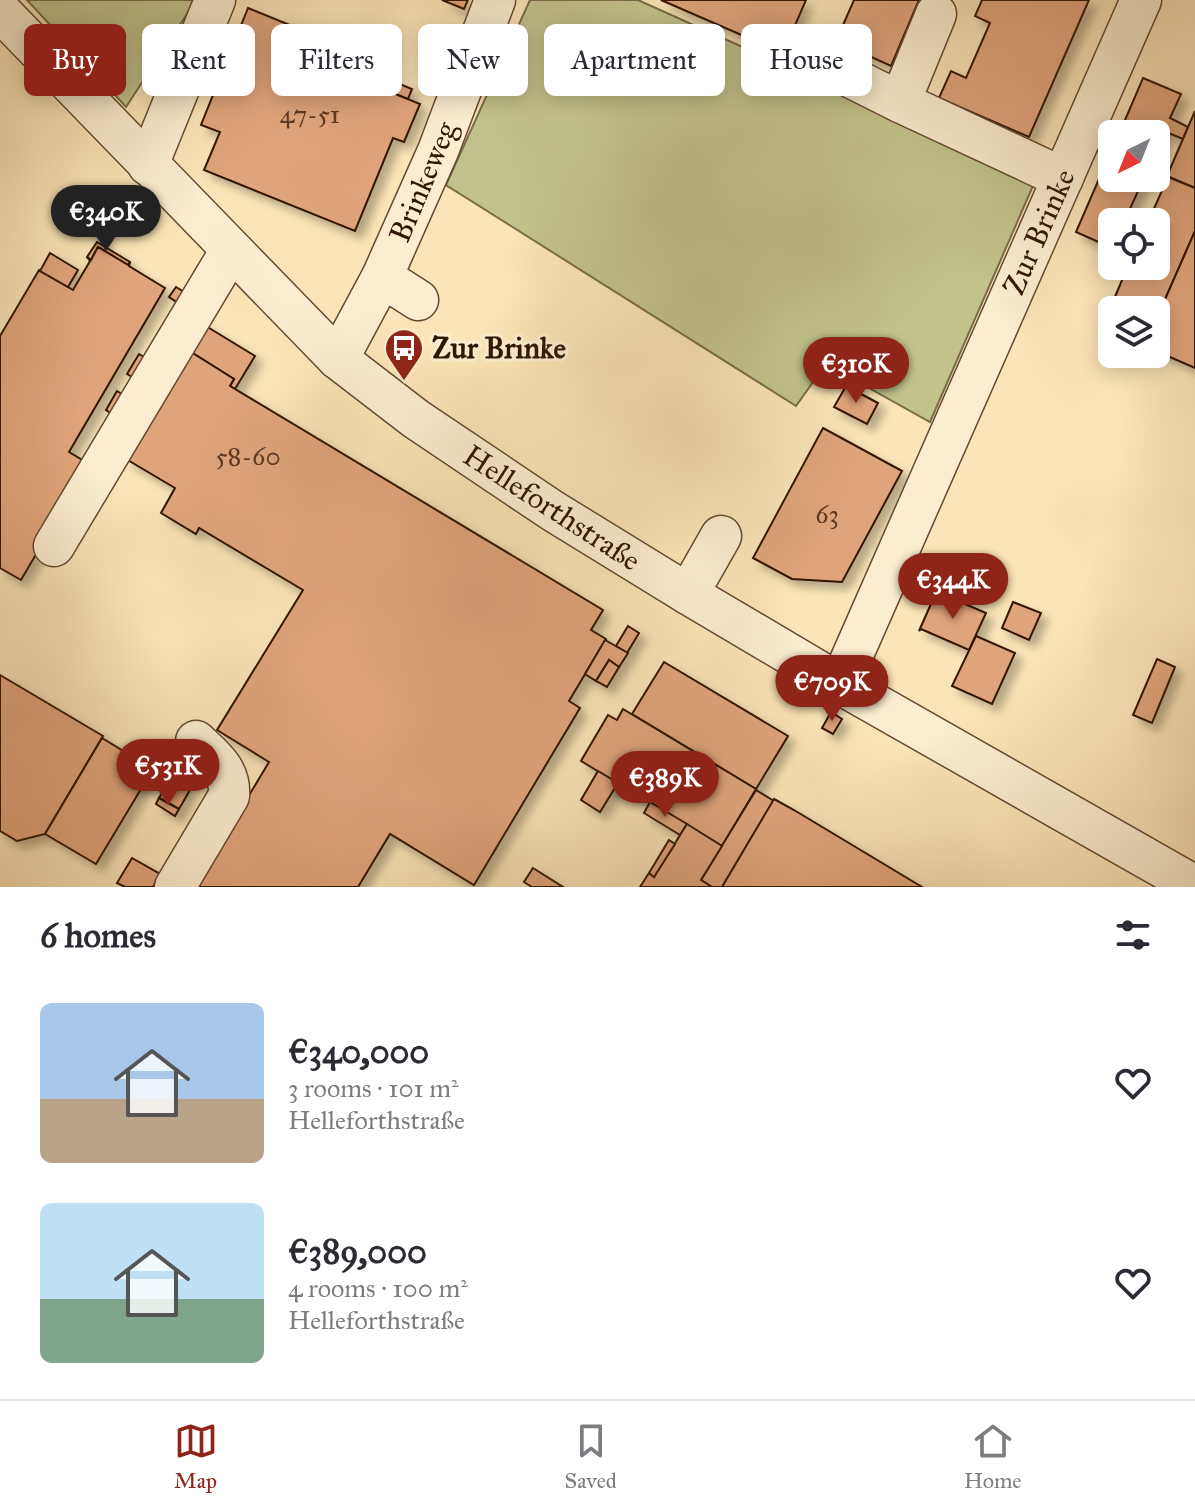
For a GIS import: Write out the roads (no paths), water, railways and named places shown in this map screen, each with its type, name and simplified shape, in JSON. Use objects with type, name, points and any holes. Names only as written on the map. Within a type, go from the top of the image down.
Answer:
[{"type":"street","points":[[148,165],[215,0]]},
{"type":"street","name":"Brinkeweg","points":[[338,359],[382,277],[438,151],[495,0]]},
{"type":"street","name":"Zur Brinke","points":[[840,684],[1141,0]]},
{"type":"street","name":"Helleforthstraße","points":[[0,11],[338,359],[416,419],[553,511],[688,594],[1195,886]]},
{"type":"street","points":[[900,102],[936,14]]},
{"type":"street","points":[[872,88],[1063,178]]},
{"type":"street","points":[[54,546],[231,250]]},
{"type":"street","points":[[382,277],[418,300]]},
{"type":"street","points":[[688,594],[721,536]]},
{"type":"street","points":[[175,887],[229,796],[230,782],[222,767],[196,741]]},
{"type":"place","name":"Zur Brinke","points":[[404,382]]}]
